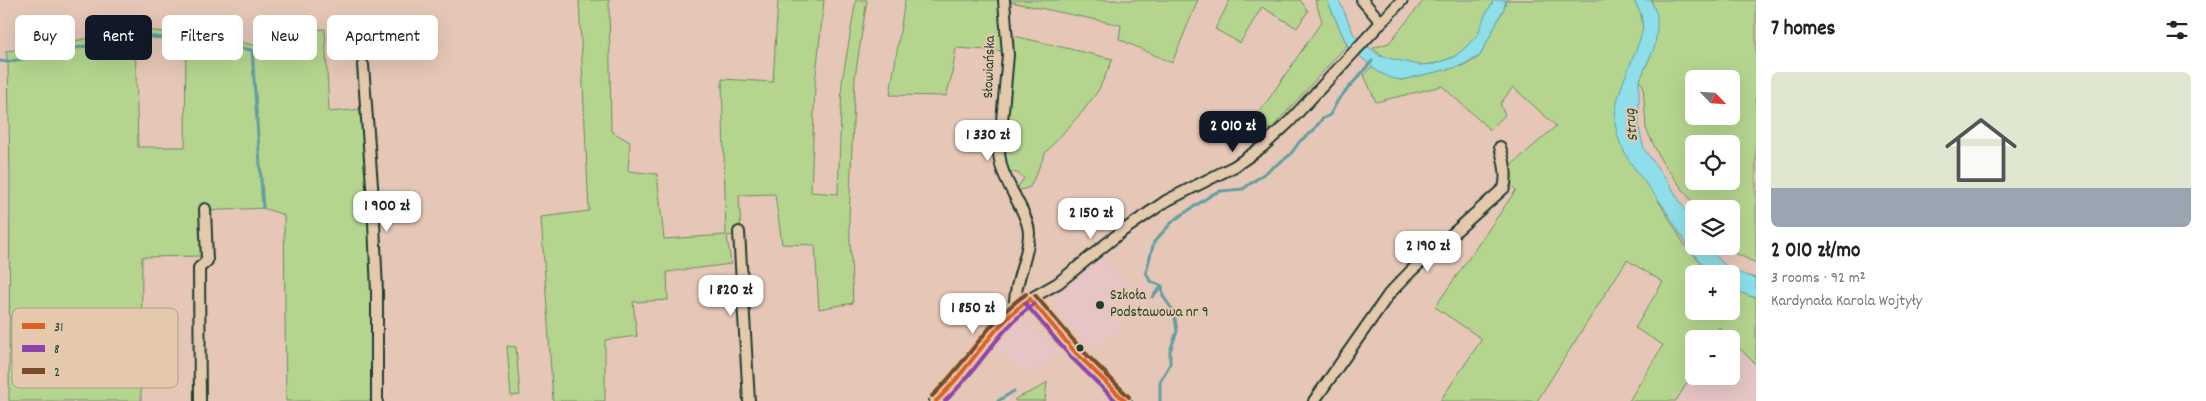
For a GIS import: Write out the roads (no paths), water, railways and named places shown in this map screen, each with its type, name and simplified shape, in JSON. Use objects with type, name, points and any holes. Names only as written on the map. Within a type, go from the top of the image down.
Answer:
[{"type":"street","name":"Słowiańska","points":[[1004,0],[1008,55],[999,154],[1000,165],[1029,230],[1026,254],[1015,291],[1015,300],[1025,303]]},
{"type":"street","points":[[1362,0],[1378,26]]},
{"type":"street","points":[[936,401],[955,382],[1004,320],[1025,303],[1058,283],[1121,232],[1166,201],[1253,155],[1272,139],[1402,0]]},
{"type":"street","points":[[363,66],[373,199],[377,292],[377,401]]},
{"type":"street","points":[[1314,401],[1389,294],[1411,271],[1504,188],[1506,182],[1500,147]]},
{"type":"street","points":[[200,401],[199,268],[206,261],[205,209]]},
{"type":"street","points":[[739,232],[749,401]]},
{"type":"street","points":[[1025,303],[1125,401]]},
{"type":"water","points":[[1327,0],[1339,0],[1354,35],[1380,56],[1419,65],[1434,64],[1452,58],[1464,49],[1478,34],[1485,15],[1494,0],[1506,0],[1504,8],[1480,56],[1458,67],[1401,80],[1378,72],[1347,45]]},
{"type":"water","name":"Strug","points":[[1634,0],[1651,0],[1657,15],[1657,28],[1655,46],[1639,82],[1639,128],[1644,149],[1685,210],[1685,241],[1663,206],[1629,161],[1618,136],[1615,122],[1618,98],[1643,28],[1641,14]]},
{"type":"water","points":[[1695,255],[1714,255],[1726,265],[1703,265]]},
{"type":"water","points":[[1740,273],[1756,278],[1756,297],[1740,292]]},
{"type":"waterway","points":[[0,61],[8,62],[139,35],[252,50],[263,208]]},
{"type":"waterway","points":[[1160,401],[1160,382],[1170,364],[1170,351],[1177,331],[1174,312],[1163,296],[1162,286],[1150,281],[1146,272],[1154,242],[1174,220],[1213,194],[1221,191],[1243,189],[1290,155],[1300,141],[1312,132],[1322,119],[1330,115],[1338,100],[1372,61]]},
{"type":"waterway","points":[[1152,297],[1162,286]]},
{"type":"waterway","points":[[998,401],[1014,391]]},
{"type":"place","name":"Szkoła Podstawowa nr 9","points":[[1100,305]]}]
